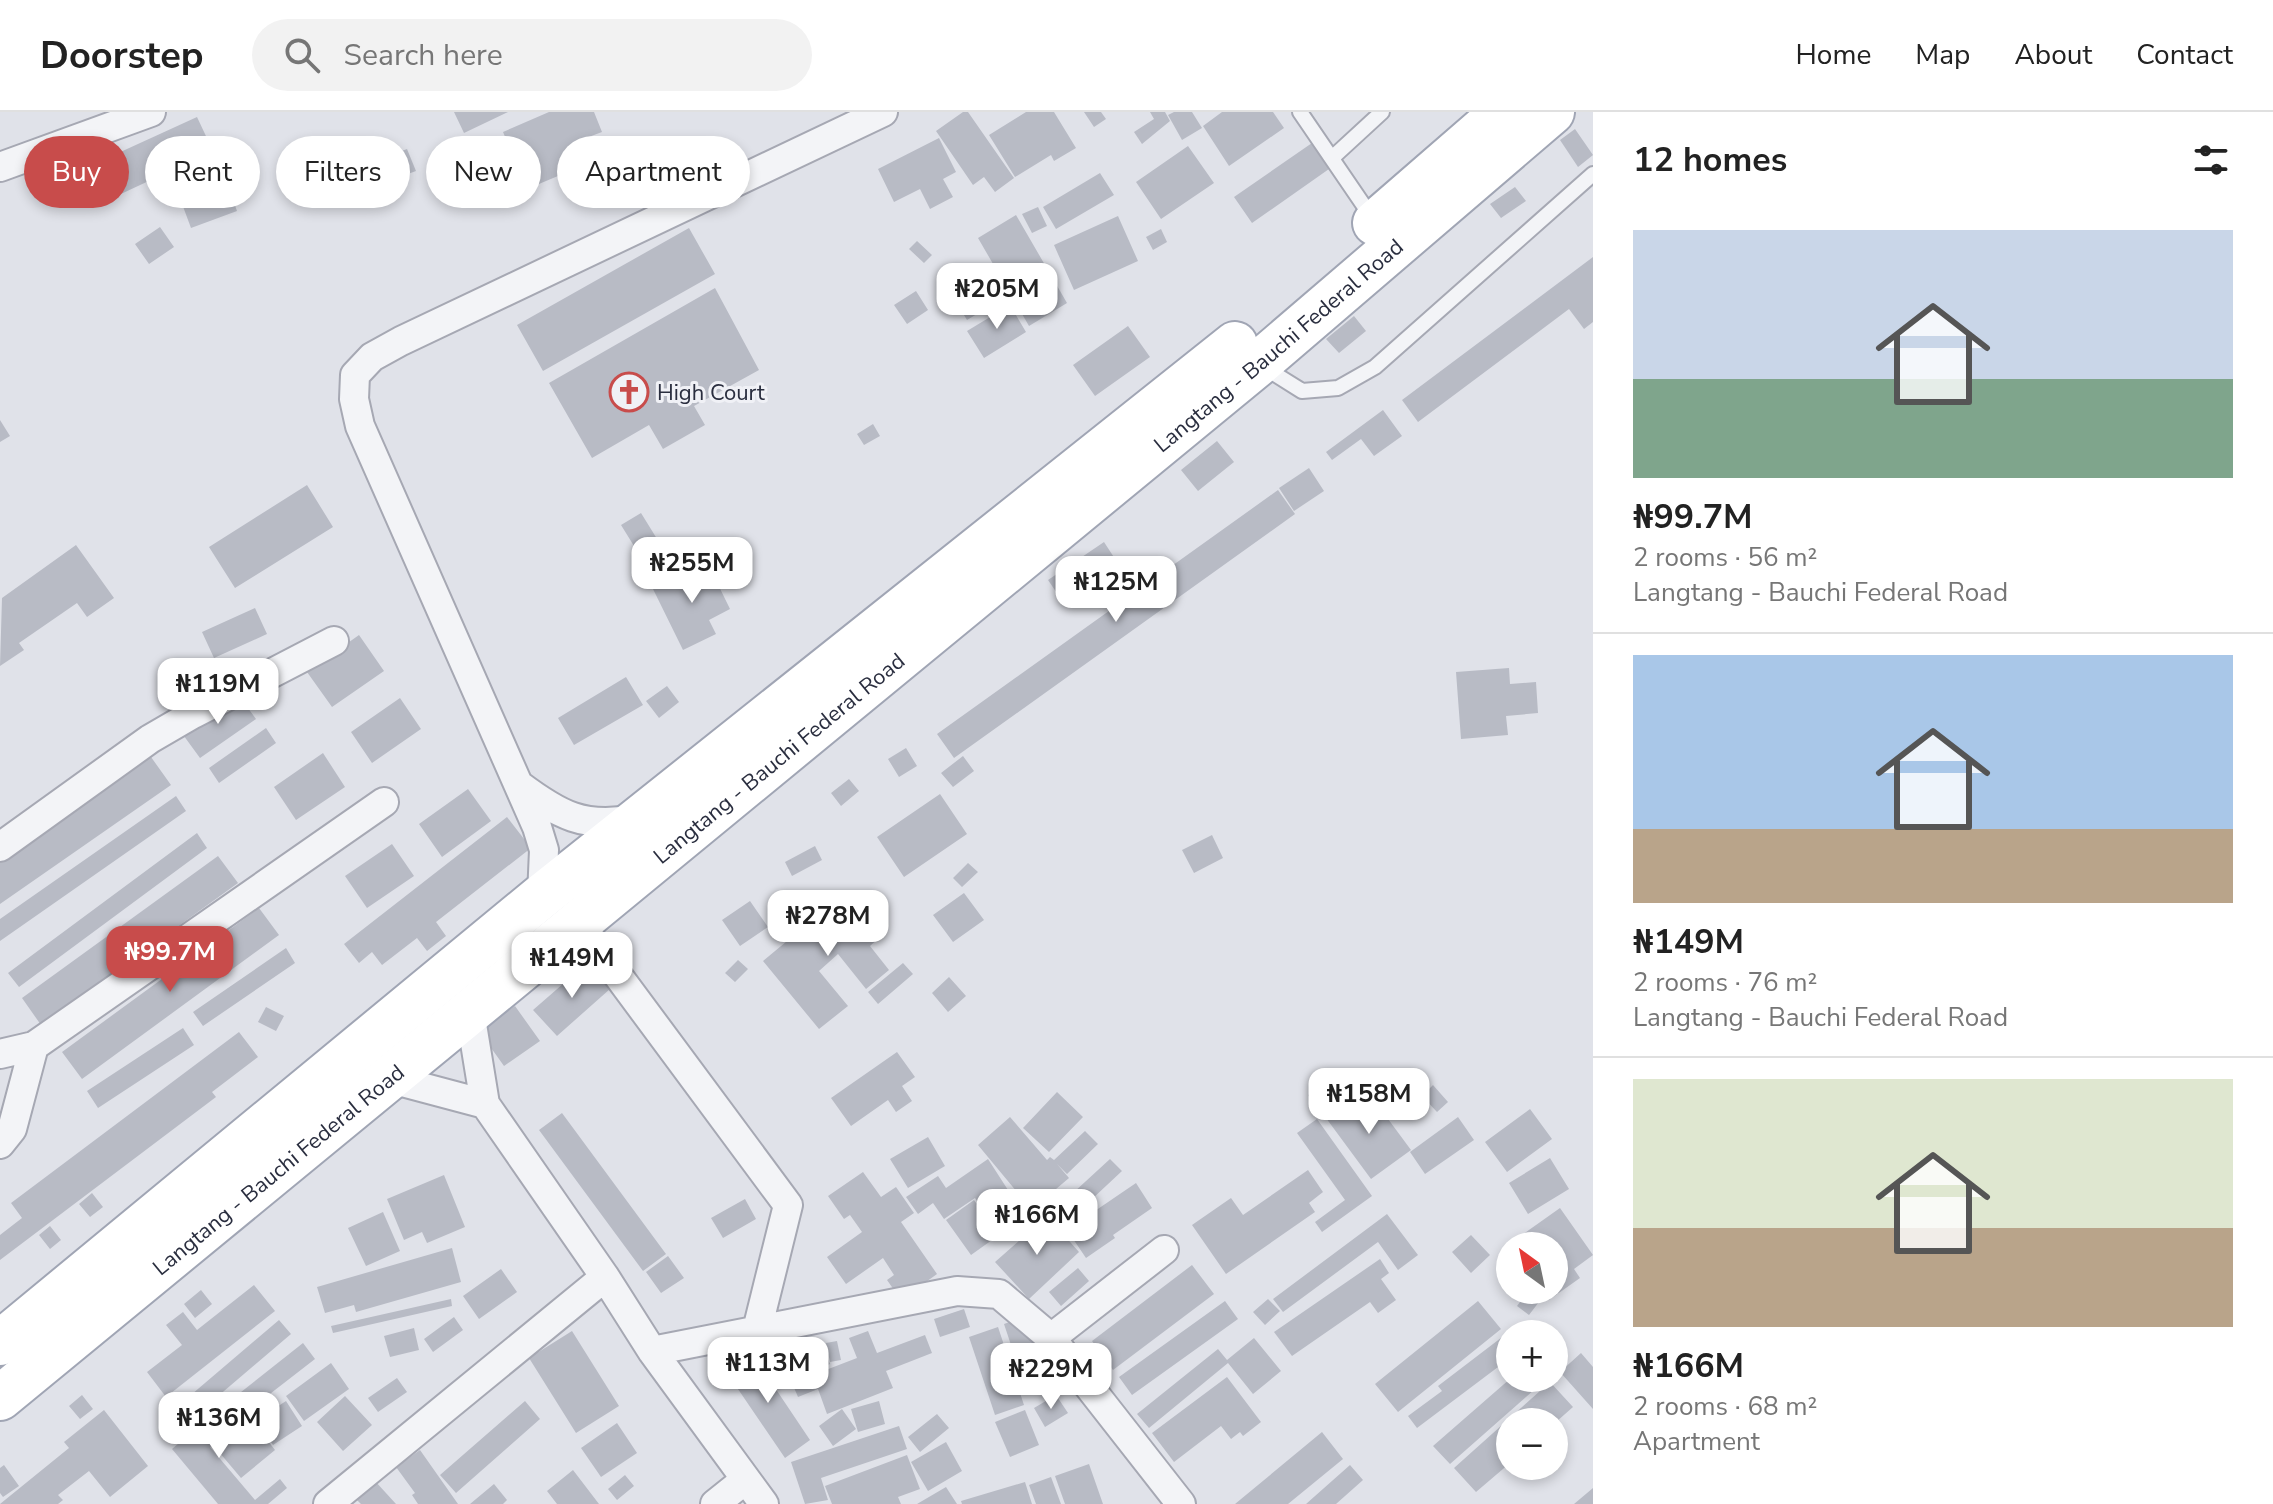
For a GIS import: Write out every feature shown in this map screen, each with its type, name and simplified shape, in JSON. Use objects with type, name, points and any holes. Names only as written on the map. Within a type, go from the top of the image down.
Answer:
[{"type":"main road","name":"Langtang - Bauchi Federal Road","points":[[0,1398],[579,923],[706,794],[1257,327],[1503,112]]},
{"type":"main road","name":"Langtang - Bauchi Federal Road","points":[[0,1343],[640,818],[706,794],[1258,364],[1552,112]]},
{"type":"main road","points":[[144,1222],[172,1257]]},
{"type":"street","points":[[0,167],[151,112]]},
{"type":"street","points":[[542,896],[544,850],[519,785],[360,426],[354,399],[355,375],[372,357],[401,341],[883,112]]},
{"type":"street","points":[[0,847],[150,739],[334,641]]},
{"type":"street","points":[[519,785],[547,807],[568,818],[597,822],[640,818]]},
{"type":"street","points":[[0,1053],[34,1046],[384,802]]},
{"type":"street","points":[[579,923],[788,1205],[757,1330]]},
{"type":"street","points":[[470,1012],[485,1104],[605,1277],[652,1351],[764,1504]]},
{"type":"street","points":[[0,1144],[12,1129],[34,1046]]},
{"type":"street","points":[[391,1079],[485,1104]]},
{"type":"street","points":[[1051,1338],[1164,1250]]},
{"type":"street","points":[[328,1504],[605,1277]]},
{"type":"street","points":[[652,1351],[957,1291],[999,1294],[1051,1338],[1181,1504]]},
{"type":"street","points":[[715,1504],[745,1480]]},
{"type":"lane","points":[[1300,112],[1376,223]]},
{"type":"lane","points":[[1332,158],[1382,112]]},
{"type":"lane","points":[[1258,364],[1302,391],[1338,388],[1375,367],[1593,174]]},
{"type":"building","points":[[454,112],[508,112],[464,133]]},
{"type":"building","points":[[549,112],[594,112],[602,132],[591,136],[557,136],[557,176],[541,183],[541,136],[505,136],[503,132]]},
{"type":"building","points":[[963,112],[968,112],[1014,178],[995,192],[984,177],[973,185],[936,131]]},
{"type":"building","points":[[1026,112],[1054,112],[1076,148],[1054,161],[1051,155],[1015,177],[989,135]]},
{"type":"building","points":[[1084,112],[1101,112],[1106,119],[1094,127]]},
{"type":"building","points":[[1150,112],[1165,112],[1170,121],[1142,144],[1134,132],[1154,119]]},
{"type":"building","points":[[1192,112],[1202,128],[1182,140],[1168,115]]},
{"type":"building","points":[[1222,112],[1273,112],[1284,128],[1229,166],[1203,126]]},
{"type":"building","points":[[197,117],[206,136],[155,136]]},
{"type":"building","points":[[1575,129],[1593,155],[1578,167],[1560,140]]},
{"type":"building","points":[[939,138],[956,172],[943,179],[953,197],[930,209],[920,189],[894,202],[878,169]]},
{"type":"building","points":[[145,141],[145,183],[129,190],[129,148]]},
{"type":"building","points":[[1312,143],[1329,169],[1252,223],[1234,197]]},
{"type":"building","points":[[1188,146],[1214,183],[1161,219],[1136,182]]},
{"type":"building","points":[[410,156],[416,171],[410,173]]},
{"type":"building","points":[[1100,173],[1114,195],[1056,229],[1043,207]]},
{"type":"building","points":[[1515,187],[1526,201],[1501,218],[1490,204]]},
{"type":"building","points":[[1038,207],[1047,226],[1032,233],[1022,214]]},
{"type":"building","points":[[184,208],[236,208],[237,211],[191,228]]},
{"type":"building","points":[[1016,215],[1067,303],[1029,326],[978,238]]},
{"type":"building","points":[[1118,216],[1138,261],[1074,290],[1054,245]]},
{"type":"building","points":[[160,227],[174,247],[149,264],[135,244]]},
{"type":"building","points":[[689,228],[715,274],[543,371],[517,325]]},
{"type":"building","points":[[1161,229],[1167,242],[1153,250],[1146,237]]},
{"type":"building","points":[[917,241],[932,255],[924,263],[909,249]]},
{"type":"building","points":[[1593,257],[1593,322],[1584,329],[1569,309],[1418,422],[1402,400]]},
{"type":"building","points":[[987,264],[1007,296],[967,320],[948,289]]},
{"type":"building","points":[[715,288],[759,370],[694,406],[705,425],[663,449],[649,425],[592,458],[549,383]]},
{"type":"building","points":[[916,291],[928,310],[907,324],[894,305]]},
{"type":"building","points":[[1010,305],[1026,332],[984,358],[967,331]]},
{"type":"building","points":[[1354,316],[1366,331],[1339,353],[1326,339]]},
{"type":"building","points":[[1128,326],[1150,357],[1095,396],[1073,365]]},
{"type":"building","points":[[1383,410],[1402,436],[1374,456],[1361,439],[1332,460],[1326,452]]},
{"type":"building","points":[[0,420],[10,436],[0,442]]},
{"type":"building","points":[[873,424],[880,436],[864,445],[857,434]]},
{"type":"building","points":[[1217,441],[1234,462],[1198,491],[1181,470]]},
{"type":"building","points":[[1309,468],[1324,491],[1294,511],[1279,488]]},
{"type":"building","points":[[307,485],[333,527],[235,588],[209,547]]},
{"type":"building","points":[[1278,490],[1295,514],[954,758],[937,734]]},
{"type":"building","points":[[641,513],[667,555],[647,567],[621,525]]},
{"type":"building","points":[[1104,542],[1119,565],[1063,602],[1048,580]]},
{"type":"building","points":[[76,545],[114,598],[87,617],[77,603],[19,643],[24,650],[0,666],[2,598]]},
{"type":"building","points":[[707,562],[730,609],[709,620],[716,634],[683,650],[653,589]]},
{"type":"building","points":[[255,608],[267,634],[214,658],[202,632]]},
{"type":"building","points":[[359,635],[384,671],[332,707],[307,672]]},
{"type":"building","points":[[1509,668],[1510,684],[1536,682],[1538,713],[1506,716],[1508,735],[1461,739],[1456,672]]},
{"type":"building","points":[[626,677],[643,705],[574,745],[558,718]]},
{"type":"building","points":[[667,686],[679,702],[659,718],[646,701]]},
{"type":"building","points":[[237,693],[256,719],[200,758],[181,732]]},
{"type":"building","points":[[400,698],[421,729],[372,763],[351,732]]},
{"type":"building","points":[[266,728],[276,743],[219,783],[209,768]]},
{"type":"building","points":[[906,748],[917,766],[899,777],[888,759]]},
{"type":"building","points":[[323,753],[345,787],[296,820],[274,787]]},
{"type":"building","points":[[963,756],[974,771],[953,787],[941,773]]},
{"type":"building","points":[[151,757],[171,785],[0,904],[0,863]]},
{"type":"building","points":[[849,779],[859,791],[841,806],[831,793]]},
{"type":"building","points":[[468,789],[491,821],[442,857],[419,824]]},
{"type":"building","points":[[940,794],[967,834],[904,877],[877,837]]},
{"type":"building","points":[[176,796],[186,811],[0,941],[0,919]]},
{"type":"building","points":[[507,817],[531,848],[436,922],[446,936],[427,951],[417,938],[382,965],[372,952],[359,963],[344,944]]},
{"type":"building","points":[[197,833],[207,848],[19,987],[8,973]]},
{"type":"building","points":[[1212,835],[1223,858],[1194,873],[1182,850]]},
{"type":"building","points":[[392,844],[414,876],[367,908],[345,876]]},
{"type":"building","points":[[815,846],[822,860],[792,876],[785,862]]},
{"type":"building","points":[[218,856],[238,883],[41,1025],[22,998]]},
{"type":"building","points":[[968,863],[978,872],[962,887],[953,878]]},
{"type":"building","points":[[846,892],[882,935],[870,946],[889,970],[866,989],[838,954],[819,971],[848,1006],[819,1029],[763,961]]},
{"type":"building","points":[[964,893],[984,920],[953,942],[933,915]]},
{"type":"building","points":[[750,901],[768,927],[740,946],[722,920]]},
{"type":"building","points":[[259,908],[279,935],[82,1079],[62,1052]]},
{"type":"building","points":[[286,948],[295,963],[203,1026],[193,1012]]},
{"type":"building","points":[[738,960],[748,969],[735,982],[725,973]]},
{"type":"building","points":[[587,963],[610,989],[557,1036],[533,1010]]},
{"type":"building","points":[[903,963],[913,974],[878,1004],[868,992]]},
{"type":"building","points":[[949,977],[966,996],[948,1012],[932,993]]},
{"type":"building","points":[[515,1006],[540,1041],[504,1066],[479,1031]]},
{"type":"building","points":[[266,1007],[284,1016],[276,1031],[258,1022]]},
{"type":"building","points":[[183,1028],[194,1045],[98,1108],[87,1091]]},
{"type":"building","points":[[239,1032],[258,1057],[212,1092],[216,1097],[0,1260],[0,1235],[22,1218],[11,1203]]},
{"type":"building","points":[[897,1052],[915,1077],[902,1086],[912,1101],[896,1112],[888,1100],[851,1126],[831,1098]]},
{"type":"building","points":[[1347,1070],[1357,1087],[1318,1112],[1308,1095]]},
{"type":"building","points":[[1433,1085],[1448,1102],[1437,1112],[1422,1096]]},
{"type":"building","points":[[1057,1092],[1083,1117],[1049,1152],[1023,1128]]},
{"type":"building","points":[[1354,1098],[1362,1109],[1374,1100],[1411,1150],[1371,1179],[1326,1118]]},
{"type":"building","points":[[1530,1109],[1552,1139],[1507,1172],[1485,1142]]},
{"type":"building","points":[[562,1113],[666,1254],[643,1271],[539,1130]]},
{"type":"building","points":[[1010,1117],[1047,1160],[1050,1157],[1054,1160],[1085,1131],[1098,1144],[1067,1174],[1057,1164],[1069,1178],[1010,1228],[995,1211],[1017,1192],[978,1145]]},
{"type":"building","points":[[1458,1117],[1474,1140],[1425,1174],[1410,1152]]},
{"type":"building","points":[[1317,1119],[1372,1196],[1322,1232],[1315,1222],[1345,1200],[1297,1133]]},
{"type":"building","points":[[928,1137],[945,1166],[908,1188],[890,1159]]},
{"type":"building","points":[[1550,1158],[1569,1189],[1528,1214],[1509,1183]]},
{"type":"building","points":[[988,1159],[1008,1190],[982,1208],[975,1198],[944,1219],[933,1203],[918,1214],[906,1197],[938,1176],[946,1188]]},
{"type":"building","points":[[1110,1159],[1122,1171],[1061,1228],[1049,1215]]},
{"type":"building","points":[[1308,1170],[1323,1192],[1309,1203],[1315,1212],[1226,1274],[1192,1225],[1231,1198],[1243,1215]]},
{"type":"building","points":[[863,1172],[881,1197],[896,1187],[914,1213],[901,1222],[937,1274],[901,1300],[887,1280],[894,1275],[883,1258],[846,1284],[827,1257],[862,1232],[850,1215],[844,1219],[828,1196]]},
{"type":"building","points":[[444,1175],[465,1227],[427,1243],[422,1232],[404,1240],[387,1199]]},
{"type":"building","points":[[1136,1183],[1152,1208],[1086,1258],[1067,1230]]},
{"type":"building","points":[[92,1193],[103,1207],[90,1217],[79,1204]]},
{"type":"building","points":[[745,1199],[756,1219],[723,1238],[711,1218]]},
{"type":"building","points":[[974,1200],[999,1235],[971,1255],[946,1220]]},
{"type":"building","points":[[1560,1208],[1593,1255],[1574,1269],[1580,1278],[1568,1287],[1568,1232],[1526,1232]]},
{"type":"building","points":[[383,1212],[400,1251],[366,1266],[348,1228]]},
{"type":"building","points":[[1387,1214],[1418,1255],[1398,1270],[1378,1242],[1283,1312],[1273,1299]]},
{"type":"building","points":[[1047,1216],[1079,1252],[1029,1299],[995,1262]]},
{"type":"building","points":[[50,1226],[61,1240],[50,1249],[39,1235]]},
{"type":"building","points":[[1471,1235],[1490,1255],[1471,1273],[1452,1252]]},
{"type":"building","points":[[452,1248],[461,1282],[356,1312],[354,1305],[325,1313],[317,1287]]},
{"type":"building","points":[[668,1256],[684,1278],[661,1293],[646,1272]]},
{"type":"building","points":[[1380,1259],[1389,1273],[1381,1279],[1396,1300],[1378,1313],[1370,1302],[1292,1356],[1274,1332]]},
{"type":"building","points":[[1192,1265],[1214,1294],[1113,1370],[1092,1341]]},
{"type":"building","points":[[1078,1268],[1089,1281],[1061,1306],[1049,1292]]},
{"type":"building","points":[[501,1269],[517,1292],[479,1319],[463,1296]]},
{"type":"building","points":[[254,1285],[275,1311],[166,1397],[147,1372],[182,1345],[166,1325],[183,1312],[197,1330]]},
{"type":"building","points":[[201,1290],[212,1304],[195,1318],[184,1304]]},
{"type":"building","points":[[451,1299],[452,1306],[333,1333],[331,1326]]},
{"type":"building","points":[[1268,1299],[1280,1311],[1265,1325],[1253,1312]]},
{"type":"building","points":[[1225,1301],[1238,1319],[1132,1395],[1119,1377]]},
{"type":"building","points":[[1478,1301],[1496,1323],[1496,1333],[1398,1412],[1375,1384]]},
{"type":"building","points":[[1518,1304],[1537,1304],[1529,1315],[1517,1306]]},
{"type":"building","points":[[964,1309],[970,1327],[940,1337],[934,1319]]},
{"type":"building","points":[[454,1317],[463,1330],[433,1352],[424,1339]]},
{"type":"building","points":[[1024,1317],[1037,1357],[1017,1363],[1004,1324]]},
{"type":"building","points":[[279,1320],[291,1334],[190,1420],[178,1406]]},
{"type":"building","points":[[998,1327],[1024,1405],[995,1415],[969,1337]]},
{"type":"building","points":[[414,1328],[419,1350],[390,1357],[384,1336]]},
{"type":"building","points":[[572,1331],[619,1406],[576,1433],[529,1358]]},
{"type":"building","points":[[868,1331],[877,1353],[925,1335],[932,1353],[886,1371],[893,1388],[827,1414],[818,1389],[798,1397],[792,1383],[857,1358],[849,1338]]},
{"type":"building","points":[[1254,1338],[1281,1371],[1253,1394],[1228,1363],[1149,1428],[1137,1414],[1218,1349],[1227,1360]]},
{"type":"building","points":[[837,1341],[841,1360],[830,1362],[826,1343]]},
{"type":"building","points":[[821,1342],[830,1364],[815,1370],[806,1347]]},
{"type":"building","points":[[1496,1342],[1496,1369],[1417,1428],[1408,1416],[1442,1391],[1438,1386]]},
{"type":"building","points":[[303,1343],[315,1359],[248,1411],[236,1396]]},
{"type":"building","points":[[751,1352],[810,1440],[785,1458],[725,1370]]},
{"type":"building","points":[[1581,1353],[1593,1367],[1593,1409],[1568,1381],[1568,1365]]},
{"type":"building","points":[[1044,1360],[1054,1386],[1033,1394],[1023,1368]]},
{"type":"building","points":[[331,1363],[349,1389],[304,1421],[286,1396]]},
{"type":"building","points":[[1227,1377],[1261,1422],[1243,1436],[1240,1432],[1231,1439],[1221,1426],[1174,1462],[1152,1433]]},
{"type":"building","points":[[397,1378],[407,1392],[378,1412],[368,1398]]},
{"type":"building","points":[[1496,1391],[1532,1392],[1514,1408],[1496,1408],[1496,1423],[1450,1464],[1433,1446]]},
{"type":"building","points":[[1539,1392],[1559,1392],[1573,1407],[1568,1411],[1568,1408],[1521,1408]]},
{"type":"building","points":[[82,1395],[93,1409],[80,1419],[69,1406]]},
{"type":"building","points":[[1056,1395],[1068,1413],[1045,1427],[1034,1408]]},
{"type":"building","points":[[345,1396],[372,1425],[343,1451],[317,1422]]},
{"type":"building","points":[[232,1398],[247,1416],[210,1447],[255,1500],[280,1479],[287,1488],[268,1504],[218,1504],[172,1449]]},
{"type":"building","points":[[286,1401],[302,1426],[273,1445],[257,1420]]},
{"type":"building","points":[[525,1401],[540,1419],[456,1493],[440,1475]]},
{"type":"building","points":[[879,1401],[885,1424],[858,1432],[851,1409]]},
{"type":"building","points":[[842,1409],[856,1429],[833,1446],[819,1426]]},
{"type":"building","points":[[104,1410],[148,1466],[110,1497],[89,1471],[58,1495],[63,1500],[58,1504],[0,1504],[69,1448],[64,1442]]},
{"type":"building","points":[[1025,1410],[1039,1445],[1010,1457],[995,1422]]},
{"type":"building","points":[[937,1414],[949,1428],[920,1452],[908,1437]]},
{"type":"building","points":[[254,1423],[275,1450],[241,1478],[219,1452]]},
{"type":"building","points":[[617,1423],[637,1453],[601,1477],[581,1448]]},
{"type":"building","points":[[899,1426],[907,1449],[821,1478],[828,1500],[805,1504],[791,1462]]},
{"type":"building","points":[[1496,1430],[1496,1475],[1476,1492],[1454,1468]]},
{"type":"building","points":[[1322,1432],[1343,1459],[1288,1504],[1235,1504]]},
{"type":"building","points":[[946,1442],[962,1471],[928,1491],[911,1462]]},
{"type":"building","points":[[420,1450],[458,1504],[418,1504],[412,1495],[415,1493],[396,1467]]},
{"type":"building","points":[[907,1455],[920,1489],[898,1497],[901,1504],[832,1504],[825,1486]]},
{"type":"building","points":[[1089,1464],[1103,1504],[1065,1504],[1055,1476]]},
{"type":"building","points":[[4,1465],[19,1486],[3,1497],[0,1493],[0,1468]]},
{"type":"building","points":[[1350,1465],[1363,1480],[1336,1504],[1306,1504]]},
{"type":"building","points":[[573,1470],[599,1504],[557,1504],[547,1491]]},
{"type":"building","points":[[625,1475],[634,1486],[617,1500],[608,1489]]},
{"type":"building","points":[[1051,1477],[1061,1504],[1036,1504],[1029,1485]]},
{"type":"building","points":[[375,1481],[396,1504],[361,1504],[356,1499]]},
{"type":"building","points":[[1025,1482],[1032,1504],[962,1504],[961,1501]]},
{"type":"building","points":[[494,1484],[507,1500],[503,1504],[470,1504]]},
{"type":"building","points":[[946,1487],[957,1504],[917,1504]]},
{"type":"building","points":[[1593,1488],[1593,1504],[1574,1504]]},
{"type":"place","name":"High Court","points":[[629,392]]}]
